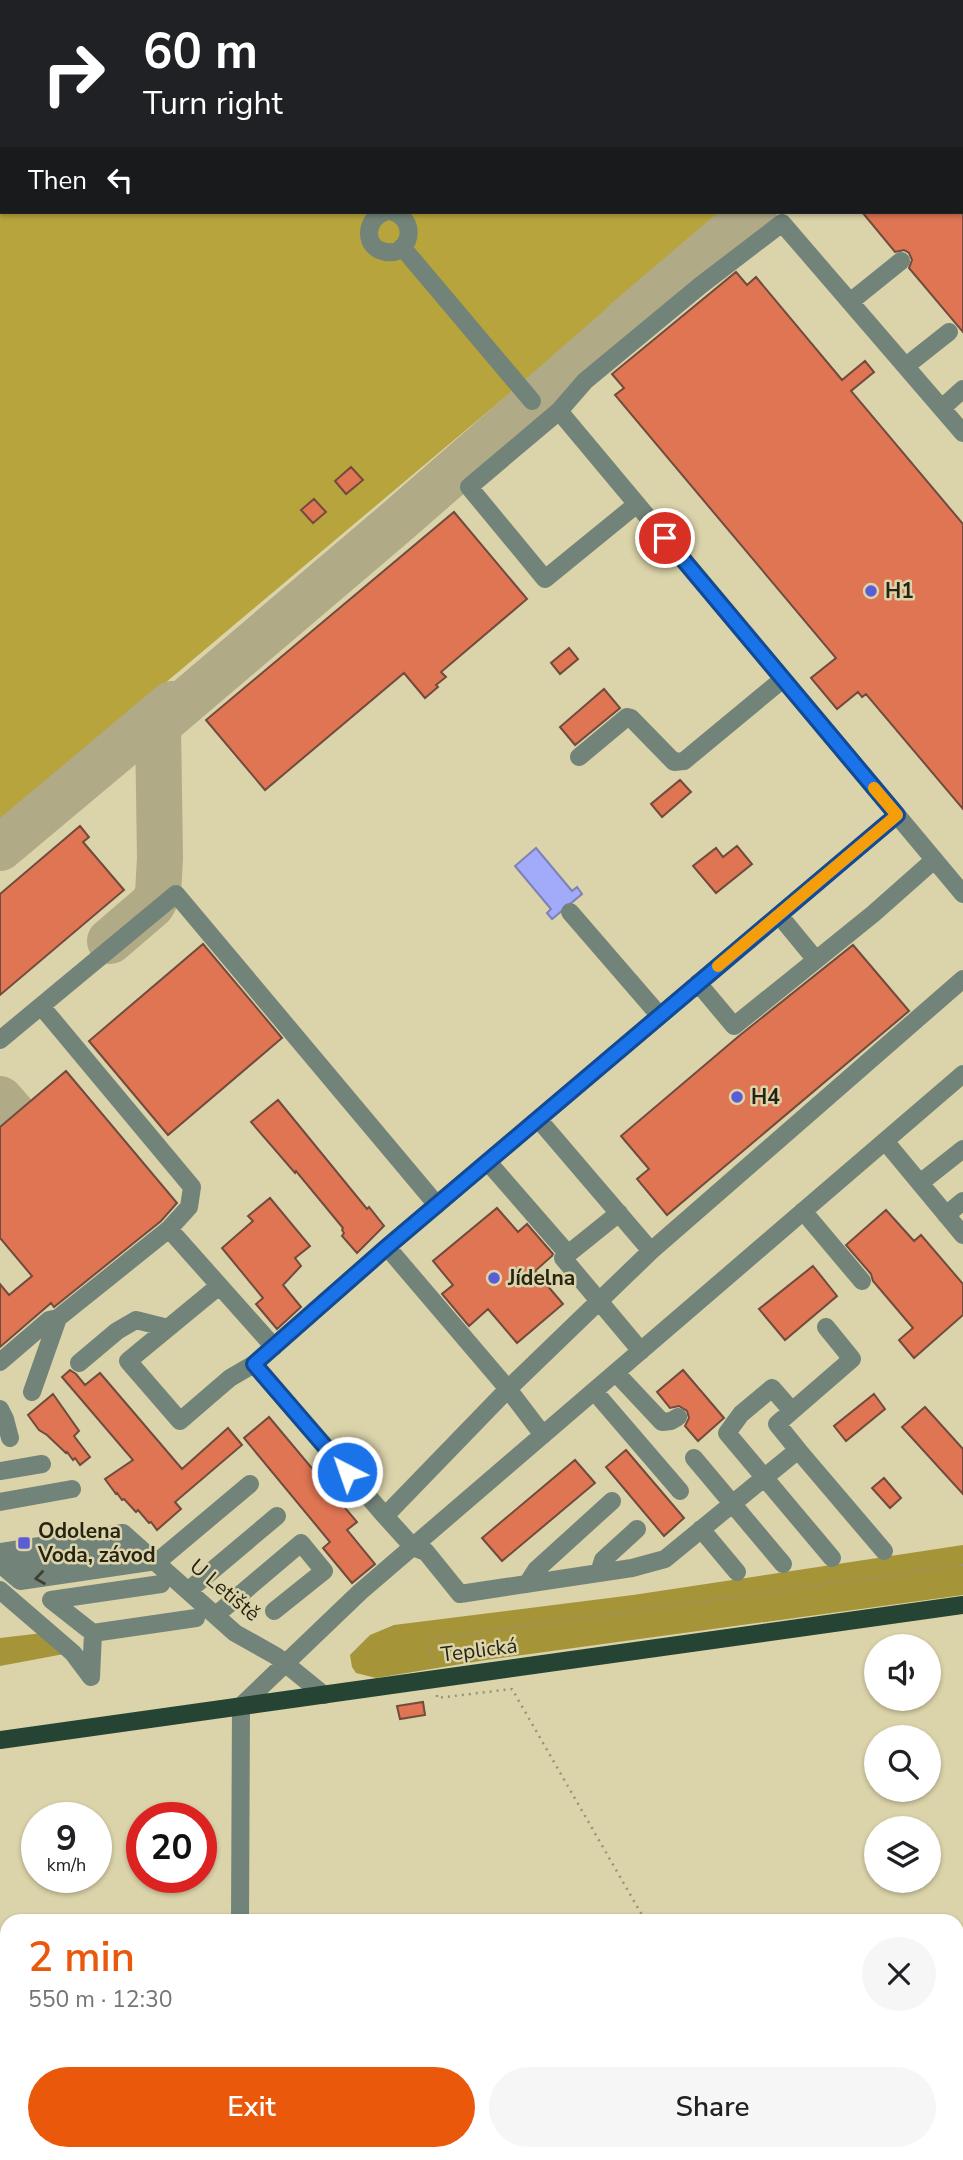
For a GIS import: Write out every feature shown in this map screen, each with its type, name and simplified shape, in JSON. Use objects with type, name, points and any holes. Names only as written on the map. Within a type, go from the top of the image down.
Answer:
[{"type":"main road","name":"Teplická","points":[[0,1740],[963,1605]]},
{"type":"street","points":[[381,214],[369,225],[369,237],[380,250],[386,252],[397,251],[408,238],[408,226],[398,214]]},
{"type":"street","points":[[636,504],[545,579],[469,487],[559,411],[585,381],[701,285],[782,223],[963,433]]},
{"type":"street","points":[[402,247],[532,401]]},
{"type":"street","points":[[850,302],[901,261]]},
{"type":"street","points":[[906,366],[949,332]]},
{"type":"street","points":[[942,408],[963,389]]},
{"type":"street","points":[[559,411],[963,894]]},
{"type":"street","points":[[579,757],[627,717],[674,762],[684,761],[783,679]]},
{"type":"street","points":[[219,1286],[128,1361],[180,1421],[230,1378],[274,1348],[387,1247],[897,815]]},
{"type":"street","points":[[698,983],[734,1026],[873,914],[934,860]]},
{"type":"street","points":[[0,1040],[176,894],[437,1205]]},
{"type":"street","points":[[570,912],[659,1015]]},
{"type":"street","points":[[779,915],[816,960]]},
{"type":"street","points":[[385,1516],[508,1389],[651,1251],[963,979]]},
{"type":"street","points":[[0,1362],[49,1320],[58,1318],[169,1229],[189,1207],[191,1187],[41,1006]]},
{"type":"street","points":[[240,1914],[241,1706],[359,1592],[963,1074]]},
{"type":"street","points":[[539,1120],[651,1251]]},
{"type":"street","points":[[885,1141],[963,1235]]},
{"type":"street","points":[[920,1183],[963,1149]]},
{"type":"street","points":[[488,1162],[568,1254]]},
{"type":"street","points":[[946,1215],[963,1201]]},
{"type":"street","points":[[803,1211],[862,1281]]},
{"type":"street","points":[[619,1213],[563,1258],[641,1351]]},
{"type":"street","points":[[169,1229],[274,1348]]},
{"type":"street","points":[[387,1247],[508,1389],[543,1435]]},
{"type":"street","points":[[32,1392],[58,1318]]},
{"type":"street","points":[[79,1363],[117,1331],[136,1320],[168,1328]]},
{"type":"street","points":[[826,1327],[852,1359],[777,1424],[884,1550]]},
{"type":"street","points":[[254,1364],[385,1516],[413,1547],[426,1552],[460,1594],[599,1573],[665,1559],[798,1450]]},
{"type":"street","points":[[616,1373],[662,1422],[678,1417]]},
{"type":"street","points":[[792,1411],[772,1388],[741,1414],[727,1433],[832,1558]]},
{"type":"street","points":[[594,1391],[680,1491]]},
{"type":"street","points":[[0,1409],[10,1438]]},
{"type":"street","points":[[694,1458],[783,1564]]},
{"type":"street","points":[[0,1471],[42,1464]]},
{"type":"street","points":[[2,1561],[20,1581],[157,1561],[250,1484]]},
{"type":"street","points":[[0,1502],[72,1489]]},
{"type":"street","points":[[527,1584],[536,1570],[612,1500]]},
{"type":"street","points":[[189,1590],[277,1516]]},
{"type":"street","points":[[599,1573],[603,1560],[637,1529]]},
{"type":"street","points":[[701,1529],[737,1572]]},
{"type":"street","name":"U Letiště","points":[[2,1561],[123,1533],[235,1633],[286,1664],[324,1695]]},
{"type":"street","points":[[216,1615],[301,1543],[324,1571],[274,1611]]},
{"type":"street","points":[[2,1561],[139,1548]]},
{"type":"street","points":[[161,1584],[51,1600],[93,1633],[197,1618]]},
{"type":"street","points":[[0,1590],[8,1605],[73,1653],[91,1677],[93,1633]]},
{"type":"path","points":[[436,1679],[430,1647],[432,1639],[963,1565]]},
{"type":"path","points":[[437,1698],[512,1689],[641,1914]]},
{"type":"shaded area","points":[[0,214],[723,214],[0,822]]},
{"type":"shaded area","points":[[963,1545],[963,1595],[486,1660],[376,1678],[356,1673],[352,1667],[350,1655],[370,1635],[394,1625],[633,1595]]},
{"type":"shaded area","points":[[43,1633],[64,1654],[0,1666],[0,1638]]},
{"type":"water","points":[[536,848],[572,891],[577,887],[582,894],[552,919],[547,913],[551,909],[515,866]]},
{"type":"building","points":[[864,214],[963,214],[963,332],[909,268],[912,260],[909,253],[904,250],[895,252]]},
{"type":"building","name":"H1","points":[[736,272],[747,285],[756,277],[842,380],[865,361],[874,372],[851,391],[963,524],[963,809],[866,694],[862,697],[858,692],[837,709],[811,678],[836,658],[615,395],[624,388],[612,374]]},
{"type":"building","points":[[351,467],[363,480],[346,494],[335,481]]},
{"type":"building","points":[[314,499],[326,512],[313,523],[301,510]]},
{"type":"building","points":[[454,512],[527,599],[441,672],[446,677],[425,698],[404,673],[265,790],[206,720]]},
{"type":"building","points":[[569,648],[578,659],[560,674],[551,663]]},
{"type":"building","points":[[604,689],[620,708],[575,745],[560,727]]},
{"type":"building","points":[[680,780],[691,792],[662,817],[651,804]]},
{"type":"building","points":[[80,826],[89,837],[83,842],[124,890],[0,995],[0,894]]},
{"type":"building","points":[[737,846],[752,864],[716,893],[693,866],[716,848],[723,857]]},
{"type":"building","points":[[203,944],[282,1038],[168,1135],[89,1041]]},
{"type":"building","name":"H4","points":[[853,945],[909,1011],[667,1215],[637,1179],[649,1169],[621,1136],[739,1036]]},
{"type":"building","points":[[66,1071],[177,1203],[161,1221],[54,1307],[51,1303],[0,1347],[0,1284],[9,1295],[32,1276],[0,1238],[0,1127]]},
{"type":"building","points":[[278,1100],[384,1226],[357,1253],[342,1236],[343,1228],[251,1122]]},
{"type":"building","points":[[270,1198],[310,1246],[295,1258],[301,1266],[283,1285],[301,1307],[277,1329],[256,1304],[263,1298],[222,1248],[253,1221],[248,1216]]},
{"type":"building","name":"Jídelna","points":[[497,1208],[518,1232],[527,1224],[553,1254],[535,1271],[563,1304],[517,1343],[488,1309],[469,1326],[442,1294],[453,1285],[433,1261]]},
{"type":"building","points":[[886,1210],[914,1241],[921,1235],[963,1284],[963,1315],[914,1358],[899,1340],[913,1328],[846,1245]]},
{"type":"building","points":[[813,1266],[837,1296],[785,1340],[759,1309]]},
{"type":"building","points":[[70,1370],[85,1385],[100,1373],[182,1469],[228,1428],[242,1445],[175,1502],[181,1509],[157,1530],[138,1510],[136,1512],[122,1500],[105,1479],[133,1460],[62,1377]]},
{"type":"building","points":[[683,1370],[724,1418],[698,1441],[685,1426],[689,1418],[687,1411],[679,1406],[670,1408],[657,1392]]},
{"type":"building","points":[[53,1394],[79,1431],[74,1436],[90,1457],[80,1465],[39,1430],[28,1415]]},
{"type":"building","points":[[874,1394],[885,1409],[846,1441],[834,1426]]},
{"type":"building","points":[[925,1407],[963,1449],[963,1494],[902,1427]]},
{"type":"building","points":[[269,1417],[357,1522],[347,1530],[375,1564],[352,1583],[323,1548],[330,1542],[244,1438]]},
{"type":"building","points":[[626,1450],[684,1518],[664,1536],[606,1467]]},
{"type":"building","points":[[575,1460],[595,1483],[502,1561],[482,1538]]},
{"type":"building","points":[[884,1478],[901,1498],[890,1508],[872,1488]]},
{"type":"building","points":[[423,1702],[425,1715],[400,1719],[397,1706]]},
{"type":"taxiway","points":[[626,321],[752,214]]},
{"type":"taxiway","points":[[110,941],[152,905],[158,894],[158,725],[649,302]]},
{"type":"taxiway","points":[[0,848],[172,704]]},
{"type":"taxiway","points":[[0,1099],[14,1115]]},
{"type":"slow traffic","points":[[718,966],[897,815],[874,788]]},
{"type":"place","name":"H1","points":[[871,591]]},
{"type":"place","name":"H4","points":[[737,1097]]},
{"type":"place","name":"Jídelna","points":[[494,1278]]},
{"type":"place","name":"Odolena Voda, závod","points":[[24,1543]]},
{"type":"route","points":[[347,1472],[254,1364],[387,1247],[897,815],[665,538]]}]
